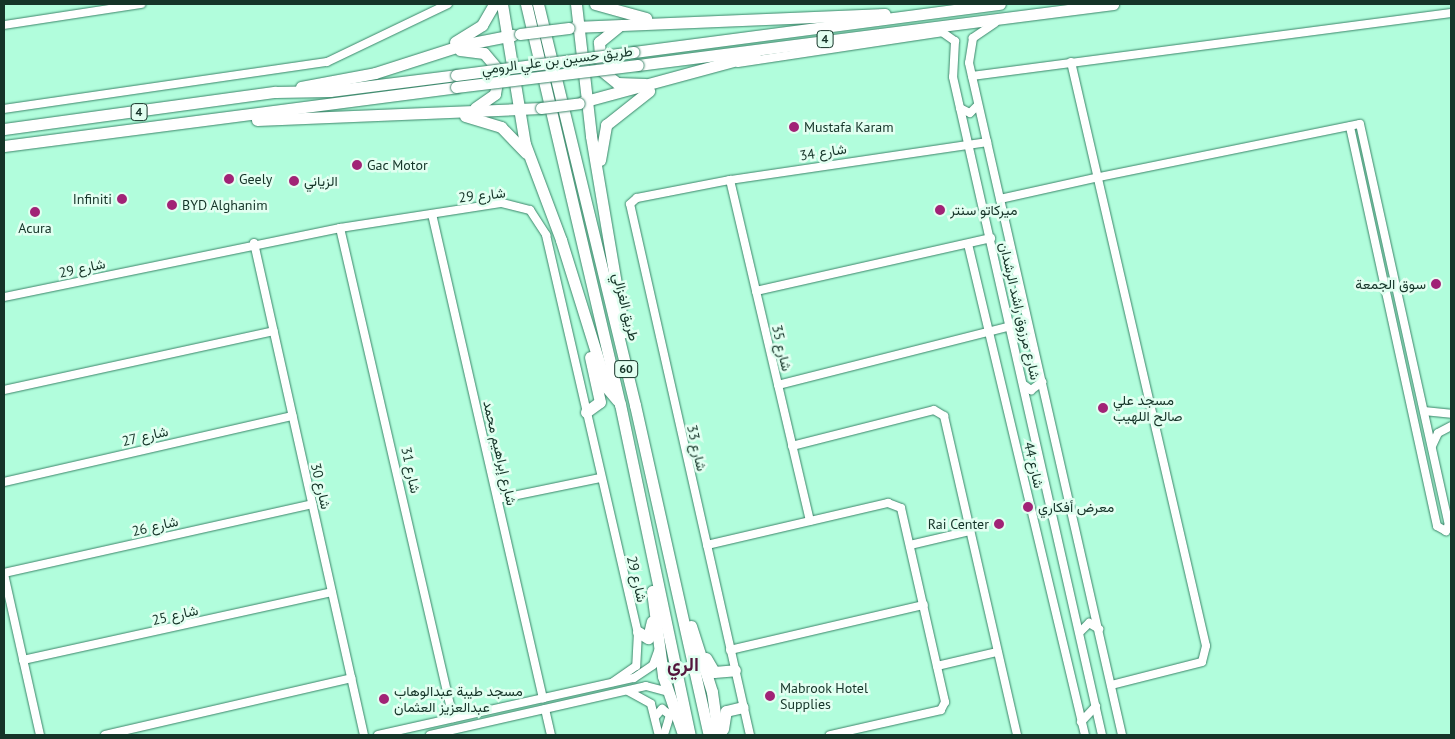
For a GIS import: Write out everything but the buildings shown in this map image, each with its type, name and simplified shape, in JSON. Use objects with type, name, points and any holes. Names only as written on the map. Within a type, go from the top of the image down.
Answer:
[{"type":"highway","points":[[429,56],[482,25],[494,4]]},
{"type":"highway","points":[[502,4],[517,109],[529,157],[586,320],[607,388],[620,404]]},
{"type":"highway","name":"طريق الغزالي","points":[[526,4],[620,404],[648,551],[690,735]]},
{"type":"highway","name":"طريق الغزالي","points":[[538,4],[636,405],[709,735]]},
{"type":"highway","points":[[576,4],[574,27],[583,102],[636,405]]},
{"type":"highway","points":[[596,4],[652,22]]},
{"type":"highway","name":"طريق حسين بن علي الرومي","points":[[4,129],[275,92],[330,91],[868,24],[924,12],[1000,4]]},
{"type":"highway","name":"طريق حسين بن علي الرومي","points":[[4,146],[638,65],[1012,14],[1113,4]]},
{"type":"highway","points":[[275,92],[375,73],[506,35],[574,27],[652,22],[754,23],[924,12]]},
{"type":"highway","points":[[648,86],[609,79],[601,70],[598,50],[602,39],[614,28],[652,22]]},
{"type":"highway","points":[[218,119],[444,113],[541,108],[583,102],[648,86],[719,63],[832,38]]},
{"type":"highway","points":[[429,56],[476,49],[492,59],[499,71],[499,86],[489,102],[444,113]]},
{"type":"highway","points":[[602,202],[600,148],[606,125],[626,105],[672,78]]},
{"type":"highway","points":[[444,113],[496,125],[529,157]]},
{"type":"highway","points":[[586,320],[600,398],[596,408],[586,412]]},
{"type":"highway","points":[[648,551],[653,610],[659,647],[669,692],[683,735]]},
{"type":"highway","points":[[674,578],[712,692],[718,735]]},
{"type":"highway","points":[[638,632],[645,638],[650,635],[653,610]]},
{"type":"highway","points":[[693,631],[710,669],[719,673],[735,670]]},
{"type":"highway","points":[[724,735],[722,715],[743,706]]},
{"type":"street","points":[[104,8],[114,4]]},
{"type":"street","points":[[4,25],[104,8],[141,4]]},
{"type":"street","points":[[4,109],[334,60],[448,4]]},
{"type":"street","points":[[972,76],[1451,13]]},
{"type":"street","name":"شارع مرزوق راشد الرشدان","points":[[1012,14],[977,32],[969,48],[969,63],[1122,735]]},
{"type":"street","name":"شارع مرزوق راشد الرشدان","points":[[719,63],[772,61],[942,32],[955,41],[952,70],[960,108],[1011,326],[1102,735]]},
{"type":"street","points":[[954,58],[969,63]]},
{"type":"street","points":[[1071,62],[1206,646],[1202,662],[1112,685]]},
{"type":"street","points":[[960,108],[970,113],[978,105]]},
{"type":"street","points":[[1000,199],[1099,177],[1350,126],[1360,124],[1449,524],[1446,531],[1439,529],[1433,506],[1350,126]]},
{"type":"street","name":"شارع 34","points":[[665,192],[730,180],[987,142]]},
{"type":"street","name":"شارع 35","points":[[730,180],[810,521]]},
{"type":"street","name":"شارع 33","points":[[665,192],[637,198],[629,214],[750,735]]},
{"type":"street","name":"شارع 29","points":[[4,297],[254,243],[432,214],[512,203],[537,217],[546,235],[600,478],[638,632],[636,666],[613,682]]},
{"type":"street","name":"شارع إبراهيم محمد","points":[[432,214],[543,698]]},
{"type":"street","name":"شارع 31","points":[[340,228],[453,718]]},
{"type":"street","points":[[756,291],[991,238]]},
{"type":"street","name":"شارع 30","points":[[254,243],[364,735]]},
{"type":"street","name":"شارع 44","points":[[968,244],[1085,735]]},
{"type":"street","points":[[778,385],[1011,326]]},
{"type":"street","points":[[4,390],[274,331]]},
{"type":"street","points":[[1024,385],[1031,390],[1042,382]]},
{"type":"street","points":[[792,446],[940,411],[1017,735]]},
{"type":"street","points":[[1424,411],[1451,414]]},
{"type":"street","name":"شارع 27","points":[[4,482],[293,416]]},
{"type":"street","points":[[1432,448],[1438,433],[1451,426]]},
{"type":"street","points":[[498,499],[600,478]]},
{"type":"street","points":[[706,545],[896,503],[910,545],[937,666],[944,707],[855,733],[830,735]]},
{"type":"street","name":"شارع 26","points":[[4,574],[312,504]]},
{"type":"street","points":[[910,545],[970,531]]},
{"type":"street","points":[[4,574],[40,735]]},
{"type":"street","name":"شارع 25","points":[[23,660],[332,592]]},
{"type":"street","points":[[730,650],[924,605]]},
{"type":"street","points":[[1080,632],[1089,623],[1099,629]]},
{"type":"street","points":[[378,735],[613,682],[646,671],[659,647]]},
{"type":"street","points":[[937,666],[997,652]]},
{"type":"street","points":[[105,735],[351,678]]},
{"type":"street","points":[[430,735],[653,685],[669,692]]},
{"type":"street","points":[[584,689],[580,696],[585,700]]},
{"type":"street","points":[[623,691],[645,696],[655,717],[659,735]]},
{"type":"street","points":[[557,695],[564,700],[559,706]]},
{"type":"street","points":[[1096,706],[1082,722],[1100,726]]},
{"type":"street","points":[[545,709],[551,735]]},
{"type":"street","points":[[655,717],[662,709],[670,716],[664,735]]},
{"type":"place","name":"Mustafa Karam","points":[[794,127]]},
{"type":"place","name":"Gac Motor","points":[[357,165]]},
{"type":"place","name":"Geely","points":[[229,179]]},
{"type":"place","name":"الزياني","points":[[294,181]]},
{"type":"place","name":"Infiniti","points":[[122,199]]},
{"type":"place","name":"BYD Alghanim","points":[[172,205]]},
{"type":"place","name":"ميركاتو سنتر","points":[[940,210]]},
{"type":"place","name":"Acura","points":[[35,212]]},
{"type":"place","name":"سوق الجمعة","points":[[1436,284]]},
{"type":"place","name":"مسجد علي صالح اللهيب","points":[[1103,408]]},
{"type":"place","name":"معرض أفكاري","points":[[1028,507]]},
{"type":"place","name":"Rai Center","points":[[999,524]]},
{"type":"place","name":"Mabrook Hotel Supplies","points":[[770,696]]},
{"type":"place","name":"مسجد طيبة عبدالوهاب عبدالعزيز العثمان","points":[[384,699]]},
{"type":"district","name":"الري","points":[[683,665]]}]
